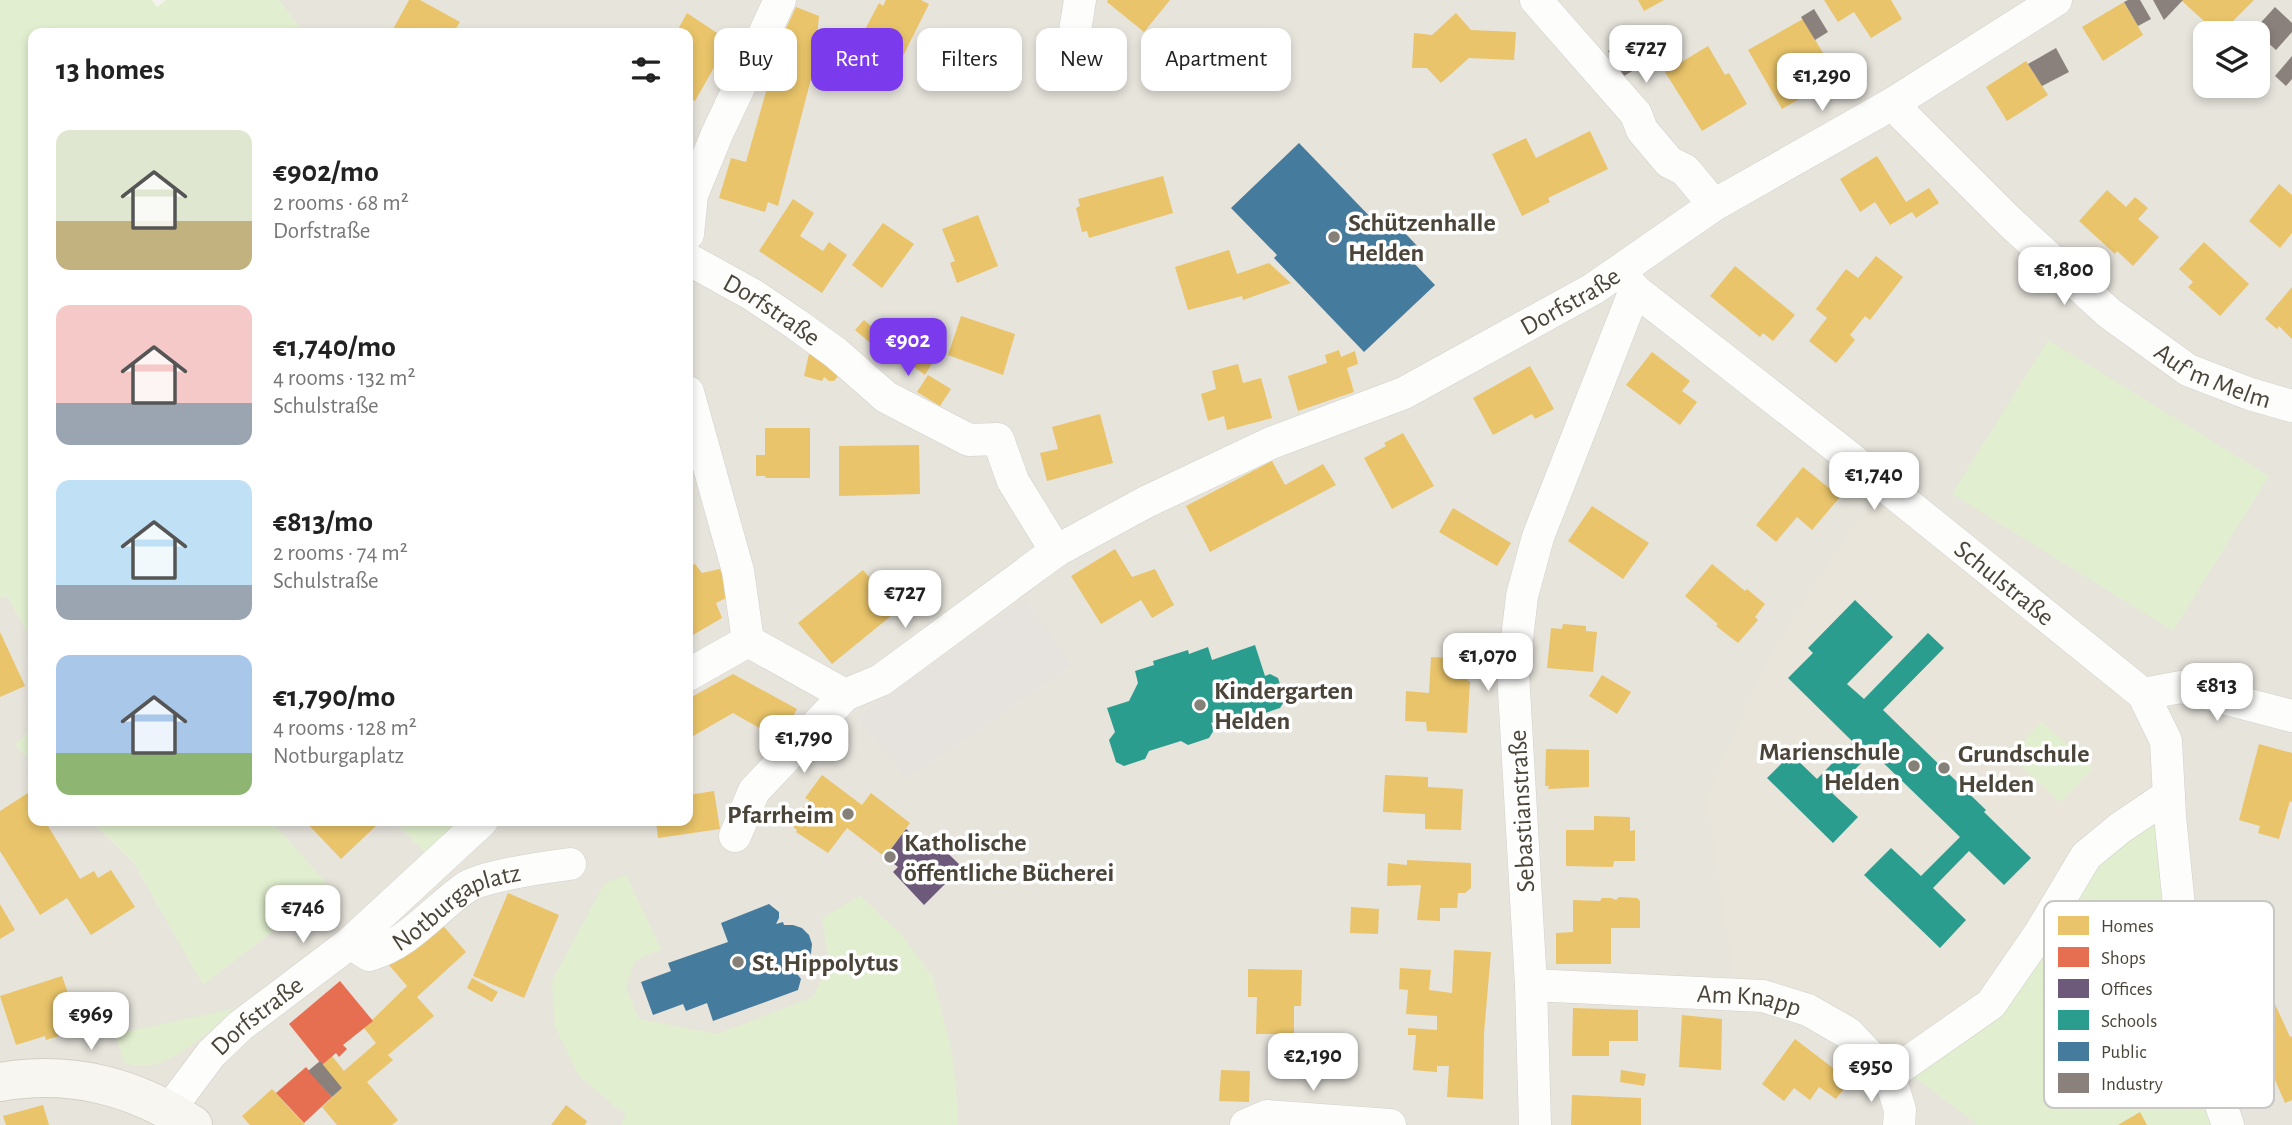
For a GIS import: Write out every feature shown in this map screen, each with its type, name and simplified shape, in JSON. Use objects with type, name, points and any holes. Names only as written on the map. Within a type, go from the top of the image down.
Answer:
[{"type":"main road","points":[[0,1082],[45,1078],[108,1085],[181,1117]]},
{"type":"street","points":[[1075,28],[1080,0]]},
{"type":"street","points":[[1536,0],[1636,114],[1642,130],[1669,162],[1685,170],[1714,205]]},
{"type":"street","name":"Dorfstraße","points":[[845,695],[881,680],[1056,551],[1146,502],[1271,443],[1404,393],[1628,281],[1714,205],[1892,104],[2056,0]]},
{"type":"street","points":[[693,192],[767,5]]},
{"type":"street","name":"Auf'm Melm","points":[[1892,104],[2009,221],[2109,313],[2188,370],[2250,394],[2292,406]]},
{"type":"street","name":"Dorfstraße","points":[[693,263],[753,295],[785,317],[836,353],[886,397],[969,440],[998,439],[1013,481],[1056,551]]},
{"type":"street","name":"Schulstraße","points":[[1628,281],[2143,694],[2166,741],[2179,901]]},
{"type":"street","name":"Sebastianstraße","points":[[1535,1125],[1531,985],[1513,673],[1522,596],[1538,537],[1628,281]]},
{"type":"street","points":[[693,410],[738,571],[748,641]]},
{"type":"street","points":[[693,672],[748,641]]},
{"type":"street","points":[[735,836],[754,791],[845,695],[748,641]]},
{"type":"street","points":[[2143,694],[2181,687],[2292,716]]},
{"type":"street","points":[[2060,901],[2087,856],[2120,828],[2169,795]]},
{"type":"street","name":"Dorfstraße","points":[[181,1117],[211,1054],[240,1026],[350,943],[477,826]]},
{"type":"street","name":"Notburgaplatz","points":[[350,943],[369,956],[387,951],[468,886],[533,869],[569,864]]},
{"type":"street","points":[[1890,1077],[1991,1004],[2044,926]]},
{"type":"street","name":"Am Knapp","points":[[1531,985],[1763,996],[1808,1010],[1848,1033],[1890,1077],[1900,1110],[1899,1125]]},
{"type":"street","name":"Schulstraße","points":[[2222,1108],[2228,1125]]},
{"type":"street","points":[[1246,1125],[1267,1116],[1390,1125]]},
{"type":"shaded area","points":[[279,0],[2292,0],[2292,1125],[0,1125],[0,598],[7,596],[28,633],[28,732],[16,745],[28,758],[28,826],[96,826],[134,863],[203,984],[330,888],[275,826],[398,826],[427,854],[458,826],[693,826],[693,28],[299,28]]},
{"type":"shaded area","name":"Grundschule Helden","points":[[1890,492],[2143,694],[2169,795],[2079,901],[2044,901],[2044,942],[1991,1004],[1890,1077],[1848,1033],[1737,995],[1707,798],[1766,663],[1852,527]]},
{"type":"shaded area","points":[[1025,599],[1072,665],[907,779],[857,718]]},
{"type":"green space","points":[[0,0],[152,0],[157,7],[166,0],[279,0],[299,28],[28,28],[28,633],[7,596],[0,598]]},
{"type":"green space","points":[[2048,340],[2269,476],[2173,631],[1952,494]]},
{"type":"green space","points":[[2042,721],[2093,769],[2060,803],[2010,755]]},
{"type":"green space","points":[[28,731],[28,758],[15,745]]},
{"type":"green space","points":[[2169,795],[2179,901],[2057,901],[2086,856]]},
{"type":"green space","points":[[96,826],[275,826],[330,887],[203,985],[134,863]]},
{"type":"green space","points":[[398,826],[458,826],[427,854]]},
{"type":"green space","points":[[626,875],[661,949],[635,961],[626,987],[639,1019],[717,1034],[813,997],[829,963],[822,918],[860,896],[902,935],[933,978],[951,1049],[958,1125],[621,1125],[626,1113],[579,1076],[555,1027],[552,981],[604,884]]},
{"type":"green space","points":[[2044,921],[2044,1108],[2223,1108],[2229,1125],[1978,1125],[1901,1067],[1991,1004]]},
{"type":"green space","points":[[237,1008],[199,1040],[170,1059],[140,1066],[124,1063],[115,1034]]},
{"type":"building: Homes","points":[[409,0],[420,0],[460,22],[456,28],[394,28]]},
{"type":"building: Homes","points":[[886,0],[921,0],[929,4],[903,56],[903,28],[866,28],[879,3],[883,6]]},
{"type":"building: Homes","points":[[1170,0],[1147,28],[1141,30],[1107,2]]},
{"type":"building: Homes","points":[[1638,0],[1664,0],[1644,11]]},
{"type":"building: Homes","points":[[1824,0],[1891,0],[1902,19],[1871,38],[1854,12],[1838,22]]},
{"type":"building: Homes","points":[[2181,0],[2254,0],[2233,21],[2204,21]]},
{"type":"building: Homes","points":[[2124,2],[2143,35],[2103,61],[2082,27]]},
{"type":"building: Homes","points":[[796,7],[819,16],[818,28],[811,28],[811,79],[778,206],[768,202],[765,212],[719,198],[731,158],[746,162],[766,91],[797,91],[797,28],[786,28]]},
{"type":"building: Homes","points":[[687,13],[714,31],[714,67],[695,101],[693,100],[693,28],[679,28]]},
{"type":"building: Homes","points":[[1456,13],[1471,30],[1516,32],[1514,60],[1469,58],[1441,83],[1427,68],[1412,68],[1414,33],[1432,35]]},
{"type":"building: Homes","points":[[1803,19],[1837,77],[1782,109],[1748,50]]},
{"type":"building: Homes","points":[[1708,46],[1725,75],[1729,73],[1747,104],[1702,131],[1665,72]]},
{"type":"building: Homes","points":[[2026,61],[2048,95],[2007,121],[1986,87]]},
{"type":"building: Homes","points":[[1590,131],[1608,169],[1548,198],[1550,202],[1522,216],[1492,154],[1526,138],[1536,158]]},
{"type":"building: Homes","points":[[1877,156],[1906,202],[1929,188],[1939,203],[1916,218],[1912,212],[1890,225],[1875,202],[1860,212],[1840,179]]},
{"type":"building: Homes","points":[[1163,176],[1173,213],[1089,238],[1087,231],[1082,232],[1076,208],[1080,206],[1078,199]]},
{"type":"building: Homes","points":[[2279,184],[2292,195],[2292,233],[2280,248],[2249,221]]},
{"type":"building: Homes","points":[[2107,190],[2126,207],[2135,197],[2148,208],[2138,219],[2159,237],[2133,266],[2117,251],[2115,254],[2079,221]]},
{"type":"building: Homes","points":[[793,199],[814,213],[800,236],[823,251],[829,242],[847,255],[822,293],[759,251]]},
{"type":"building: Homes","points":[[978,215],[998,266],[957,283],[950,263],[955,261],[942,229]]},
{"type":"building: Homes","points":[[883,223],[914,244],[882,288],[852,265]]},
{"type":"building: Homes","points":[[2204,242],[2249,284],[2220,316],[2188,287],[2193,282],[2179,269]]},
{"type":"building: Homes","points":[[1229,250],[1237,274],[1269,263],[1291,283],[1243,300],[1242,296],[1188,310],[1175,267]]},
{"type":"building: Homes","points":[[1876,256],[1903,277],[1870,320],[1865,316],[1850,335],[1855,340],[1836,363],[1809,341],[1827,318],[1816,309],[1846,269],[1858,278]]},
{"type":"building: Homes","points":[[1735,266],[1795,315],[1773,341],[1763,333],[1760,337],[1710,296]]},
{"type":"building: Homes","points":[[2292,287],[2292,339],[2279,326],[2277,329],[2265,319]]},
{"type":"building: Homes","points":[[961,316],[1015,334],[1003,375],[948,355]]},
{"type":"building: Homes","points":[[864,320],[884,337],[875,347],[855,330]]},
{"type":"building: Homes","points":[[927,344],[939,352],[925,375],[914,367]]},
{"type":"building: Homes","points":[[811,345],[831,362],[828,368],[834,368],[839,375],[834,381],[824,377],[822,381],[804,376]]},
{"type":"building: Homes","points":[[1339,350],[1341,357],[1355,351],[1358,364],[1347,368],[1354,392],[1298,411],[1288,376],[1327,363],[1325,355]]},
{"type":"building: Homes","points":[[1652,352],[1690,381],[1682,391],[1697,402],[1680,425],[1626,385]]},
{"type":"building: Homes","points":[[1238,364],[1243,383],[1261,378],[1272,418],[1227,430],[1224,416],[1208,421],[1201,394],[1216,389],[1212,371]]},
{"type":"building: Homes","points":[[1530,366],[1554,409],[1535,419],[1532,414],[1493,435],[1473,398]]},
{"type":"building: Homes","points":[[928,375],[951,389],[940,406],[917,392]]},
{"type":"building: Homes","points":[[1100,414],[1113,463],[1047,481],[1040,453],[1058,449],[1052,427]]},
{"type":"building: Homes","points":[[765,428],[810,428],[810,478],[756,476],[756,455],[765,455]]},
{"type":"building: Homes","points":[[1403,433],[1434,486],[1392,509],[1364,458]]},
{"type":"building: Homes","points":[[919,445],[920,494],[839,496],[839,446]]},
{"type":"building: Homes","points":[[1272,461],[1285,485],[1323,464],[1336,485],[1210,552],[1186,506]]},
{"type":"building: Homes","points":[[1803,467],[1840,497],[1812,530],[1797,517],[1776,542],[1756,525]]},
{"type":"building: Homes","points":[[1592,506],[1649,543],[1623,579],[1568,541]]},
{"type":"building: Homes","points":[[1453,508],[1511,543],[1497,566],[1439,532]]},
{"type":"building: Homes","points":[[1115,549],[1132,577],[1155,569],[1174,605],[1152,618],[1141,600],[1101,624],[1071,576]]},
{"type":"building: Homes","points":[[1712,564],[1765,604],[1755,617],[1758,620],[1738,643],[1685,596]]},
{"type":"building: Homes","points":[[693,565],[702,573],[720,569],[730,596],[716,603],[722,618],[693,635]]},
{"type":"building: Homes","points":[[863,570],[897,611],[832,664],[798,623]]},
{"type":"building: Homes","points":[[1563,624],[1586,626],[1586,631],[1597,632],[1593,672],[1547,668],[1551,628],[1562,629]]},
{"type":"building: Homes","points":[[0,632],[25,686],[0,697]]},
{"type":"building: Homes","points":[[1431,657],[1468,659],[1470,681],[1467,733],[1427,731],[1426,722],[1405,721],[1406,691],[1429,693]]},
{"type":"building: Homes","points":[[733,674],[797,709],[780,740],[733,713],[693,736],[693,696]]},
{"type":"building: Homes","points":[[1602,675],[1631,692],[1617,714],[1589,696]]},
{"type":"building: Homes","points":[[2259,744],[2292,753],[2292,802],[2290,801],[2279,839],[2258,833],[2260,826],[2239,820]]},
{"type":"building: Homes","points":[[1546,749],[1589,750],[1589,787],[1548,789],[1549,786],[1545,786]]},
{"type":"building: Homes","name":"Pfarrheim","points":[[822,775],[862,805],[871,793],[910,823],[885,857],[847,828],[828,853],[796,832],[790,824],[809,800],[805,798]]},
{"type":"building: Homes","points":[[1385,775],[1428,777],[1428,787],[1463,789],[1461,830],[1425,829],[1425,814],[1383,812]]},
{"type":"building: Homes","points":[[714,791],[720,829],[658,838],[657,826],[693,826],[693,794]]},
{"type":"building: Homes","points":[[28,793],[28,826],[48,826],[80,879],[94,871],[98,878],[111,870],[135,907],[91,935],[67,898],[40,915],[0,851],[0,811]]},
{"type":"building: Homes","points":[[1594,816],[1630,817],[1630,831],[1635,830],[1635,861],[1614,861],[1613,867],[1566,866],[1566,830],[1594,830]]},
{"type":"building: Homes","points":[[310,826],[376,826],[341,859]]},
{"type":"building: Homes","points":[[1407,860],[1471,863],[1471,888],[1465,893],[1458,893],[1457,908],[1440,908],[1440,921],[1417,920],[1421,885],[1387,886],[1388,863],[1407,865]]},
{"type":"building: Homes","points":[[508,893],[559,915],[524,998],[473,976]]},
{"type":"building: Homes","points":[[1619,897],[1637,898],[1640,901],[1640,928],[1611,928],[1611,964],[1556,964],[1556,933],[1573,932],[1573,900],[1616,900]]},
{"type":"building: Homes","points":[[0,904],[15,930],[0,939]]},
{"type":"building: Homes","points":[[1351,907],[1379,909],[1378,934],[1350,933]]},
{"type":"building: Homes","points":[[438,920],[466,952],[417,997],[434,1016],[388,1055],[393,1060],[367,1082],[398,1120],[392,1125],[337,1125],[322,1107],[342,1088],[322,1065],[332,1056],[344,1071],[376,1043],[364,1028],[407,986],[389,965]]},
{"type":"building: Homes","points":[[1454,950],[1491,952],[1484,1033],[1483,1099],[1447,1097],[1449,1066],[1437,1066],[1437,1072],[1413,1070],[1416,1035],[1408,1035],[1408,1028],[1437,1030],[1437,1016],[1406,1014],[1408,990],[1399,989],[1400,968],[1431,970],[1429,990],[1452,993]]},
{"type":"building: Homes","points":[[1248,969],[1302,970],[1301,1006],[1294,1006],[1294,1034],[1256,1034],[1257,997],[1248,997]]},
{"type":"building: Homes","points":[[62,976],[79,1025],[76,1025],[78,1030],[46,1040],[45,1036],[16,1045],[0,996]]},
{"type":"building: Homes","points":[[472,978],[498,992],[492,1002],[467,988]]},
{"type":"building: Homes","points":[[2274,1002],[2290,1037],[2292,1036],[2292,1100],[2285,1103],[2274,1078]]},
{"type":"building: Homes","points":[[1573,1008],[1638,1010],[1638,1041],[1609,1041],[1609,1056],[1572,1056]]},
{"type":"building: Homes","points":[[1682,1015],[1722,1019],[1721,1070],[1679,1067]]},
{"type":"building: Homes","points":[[1795,1039],[1850,1081],[1836,1099],[1819,1087],[1810,1100],[1794,1088],[1784,1101],[1762,1084]]},
{"type":"building: Homes","points":[[1221,1070],[1250,1071],[1249,1102],[1219,1101]]},
{"type":"building: Homes","points":[[1621,1070],[1646,1074],[1644,1086],[1620,1082]]},
{"type":"building: Homes","points":[[272,1089],[305,1125],[250,1125],[242,1116]]},
{"type":"building: Homes","points":[[1572,1095],[1641,1098],[1641,1125],[1571,1125]]},
{"type":"building: Homes","points":[[43,1105],[49,1125],[6,1125],[3,1116]]},
{"type":"building: Homes","points":[[566,1105],[587,1121],[585,1125],[551,1125]]},
{"type":"building: Homes","points":[[2140,1112],[2147,1125],[2118,1125]]},
{"type":"building: Shops","points":[[340,981],[373,1021],[343,1045],[347,1049],[339,1057],[336,1053],[322,1065],[289,1024]]},
{"type":"building: Shops","points":[[306,1067],[332,1097],[304,1123],[276,1093]]},
{"type":"building: Offices","points":[[906,829],[923,842],[930,836],[962,867],[924,905],[893,872],[898,867],[885,857]]},
{"type":"building: Schools","name":"Marienschule Helden","points":[[1855,600],[1893,637],[1847,684],[1864,699],[1928,633],[1944,648],[1883,710],[1986,810],[1984,812],[2031,858],[2004,885],[1969,851],[1933,888],[1966,920],[1940,948],[1864,875],[1891,848],[1921,876],[1960,837],[1872,752],[1832,793],[1858,817],[1833,843],[1767,778],[1791,754],[1817,779],[1853,742],[1788,678],[1813,653],[1808,648]]},
{"type":"building: Schools","name":"Kindergarten Helden","points":[[1255,645],[1265,676],[1270,674],[1278,678],[1285,700],[1280,708],[1259,715],[1251,711],[1211,723],[1214,730],[1209,738],[1188,745],[1181,741],[1149,751],[1145,759],[1124,766],[1116,762],[1109,740],[1115,732],[1107,708],[1129,701],[1138,683],[1135,671],[1154,665],[1153,661],[1188,650],[1189,654],[1208,647],[1212,660]]},
{"type":"building: Public","name":"Schützenhalle Helden","points":[[1299,143],[1378,225],[1388,215],[1420,249],[1410,259],[1435,285],[1364,352],[1274,258],[1277,255],[1231,208]]},
{"type":"building: Public","name":"St. Hippolytus","points":[[769,904],[779,912],[776,924],[783,922],[784,925],[802,928],[809,935],[811,953],[799,966],[800,969],[795,971],[801,979],[798,990],[713,1021],[707,1003],[686,1011],[683,1004],[653,1015],[641,982],[671,971],[668,963],[728,942],[721,923]]},
{"type":"building: Industry","points":[[2140,0],[2151,19],[2138,26],[2124,2]]},
{"type":"building: Industry","points":[[2153,0],[2183,0],[2164,20]]},
{"type":"building: Industry","points":[[2275,7],[2292,23],[2292,32],[2276,50],[2270,45],[2270,21],[2262,21]]},
{"type":"building: Industry","points":[[1814,9],[1828,32],[1815,40],[1801,17]]},
{"type":"building: Industry","points":[[1634,35],[1649,61],[1624,76],[1608,51]]},
{"type":"building: Industry","points":[[2056,48],[2069,72],[2042,86],[2028,64]]},
{"type":"building: Industry","points":[[2292,56],[2292,79],[2286,86],[2275,76]]},
{"type":"building: Industry","points":[[320,1061],[342,1088],[332,1097],[308,1071]]},
{"type":"place","name":"Schützenhalle Helden","points":[[1334,237]]},
{"type":"place","name":"Kindergarten Helden","points":[[1200,705]]},
{"type":"place","name":"Marienschule Helden","points":[[1914,766]]},
{"type":"place","name":"Grundschule Helden","points":[[1944,768]]},
{"type":"place","name":"Pfarrheim","points":[[848,814]]},
{"type":"place","name":"Katholische öffentliche Bücherei","points":[[890,857]]},
{"type":"place","name":"St. Hippolytus","points":[[738,962]]}]
